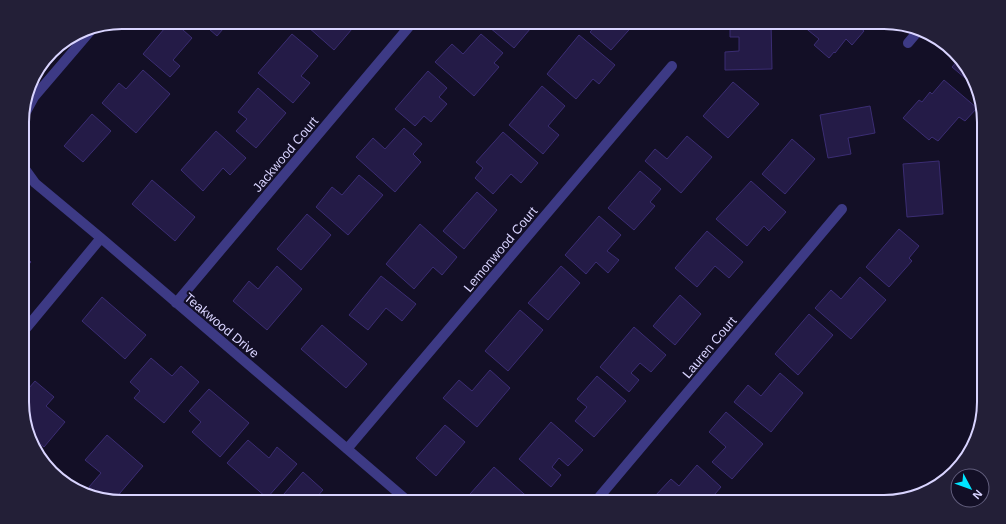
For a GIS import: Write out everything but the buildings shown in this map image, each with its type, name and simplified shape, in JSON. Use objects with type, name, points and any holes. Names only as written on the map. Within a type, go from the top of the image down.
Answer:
[{"type":"street","name":"Jackwood Court","points":[[176,303],[407,29]]},
{"type":"street","points":[[908,43],[915,35]]},
{"type":"street","points":[[31,102],[86,37]]},
{"type":"street","name":"Lemonwood Court","points":[[347,449],[672,66]]},
{"type":"street","name":"Teakwood Drive","points":[[29,175],[35,183],[401,495]]},
{"type":"street","name":"Lauren Court","points":[[601,495],[842,209]]},
{"type":"street","points":[[29,325],[101,238]]}]
